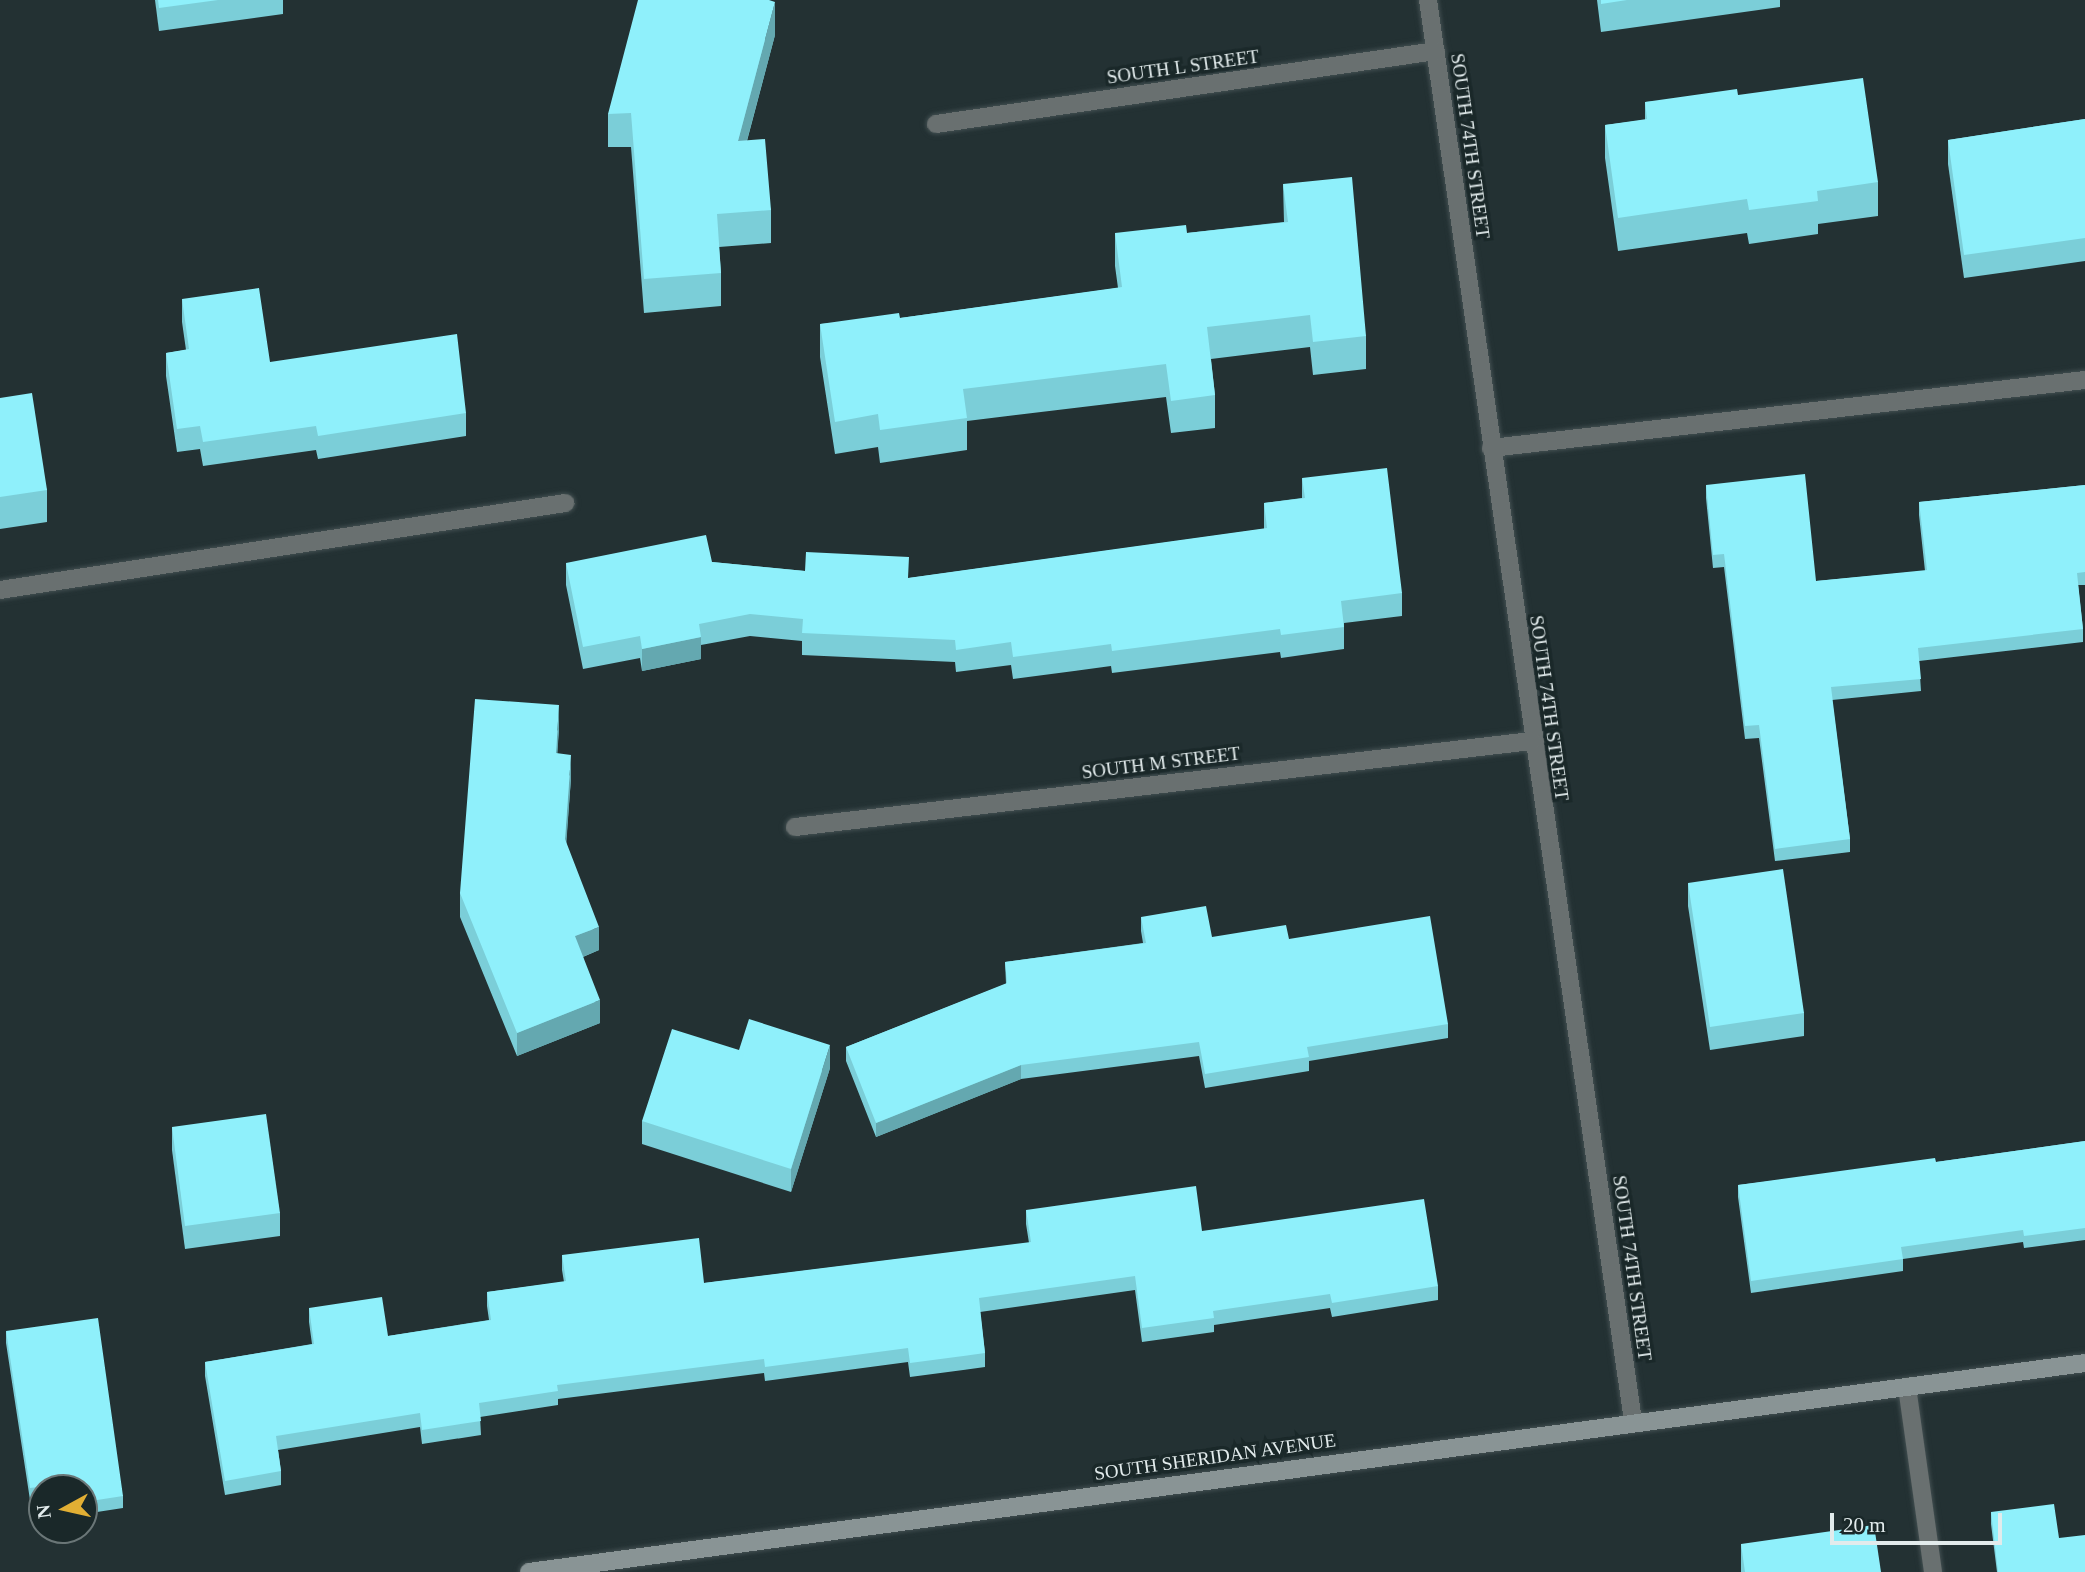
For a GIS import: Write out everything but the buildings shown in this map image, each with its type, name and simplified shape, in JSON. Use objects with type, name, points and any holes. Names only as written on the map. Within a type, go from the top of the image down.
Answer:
[{"type":"street","name":"SOUTH 74TH STREET","points":[[1428,0],[1532,741],[1633,1420]]},
{"type":"street","name":"SOUTH L STREET","points":[[936,124],[1436,51]]},
{"type":"street","points":[[1491,448],[2085,380]]},
{"type":"street","points":[[0,590],[565,503]]},
{"type":"street","name":"SOUTH M STREET","points":[[796,827],[1532,741]]},
{"type":"street","name":"SOUTH SHERIDAN AVENUE","points":[[529,1572],[1633,1420],[2085,1363]]},
{"type":"street","points":[[1908,1387],[1933,1572]]}]
